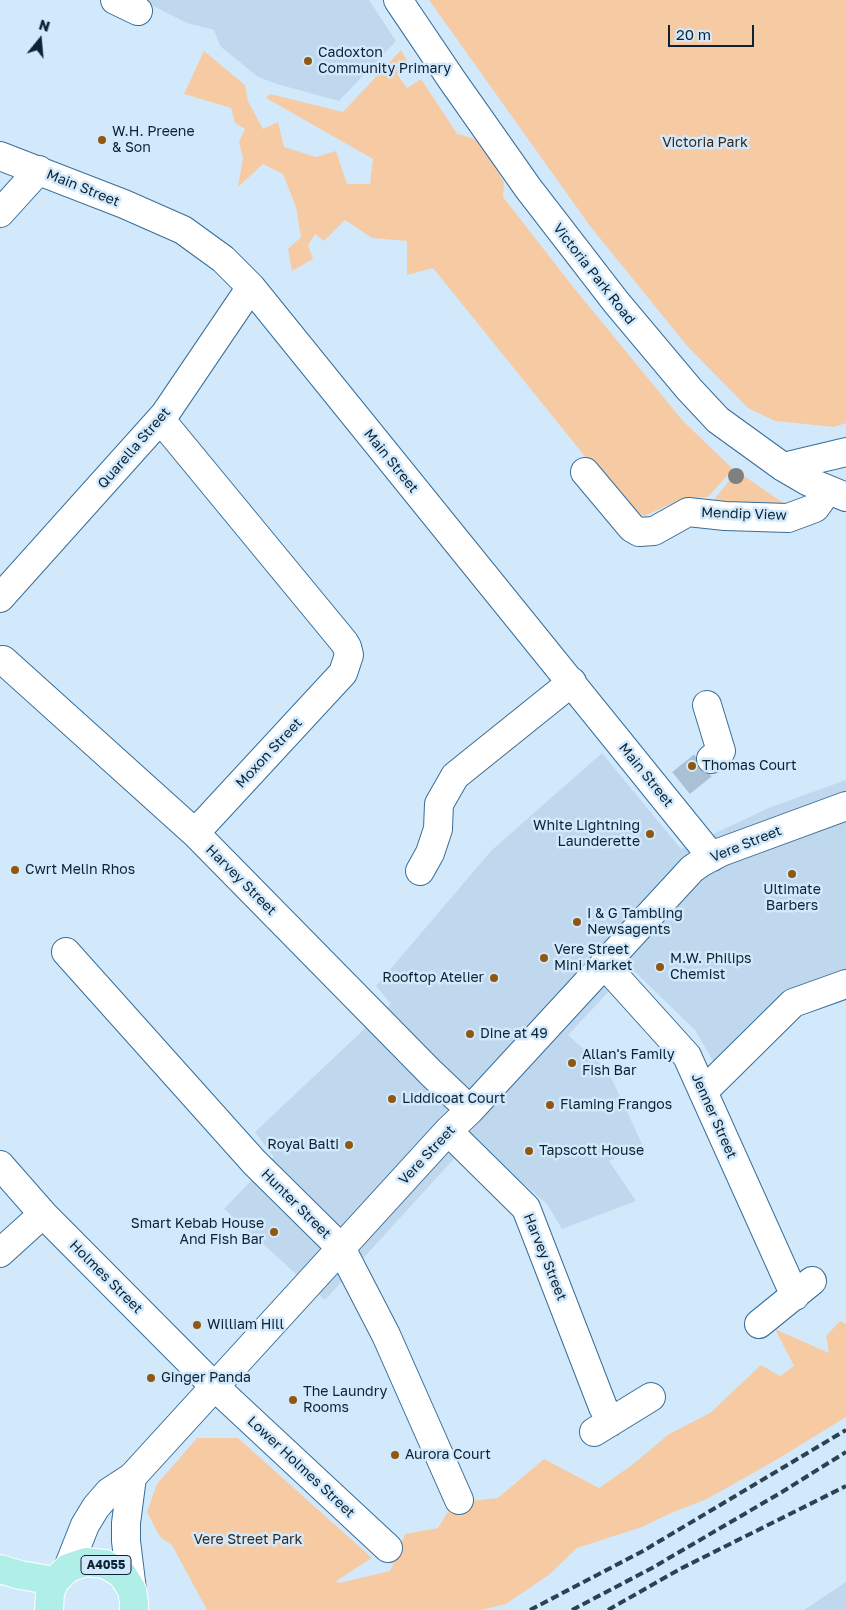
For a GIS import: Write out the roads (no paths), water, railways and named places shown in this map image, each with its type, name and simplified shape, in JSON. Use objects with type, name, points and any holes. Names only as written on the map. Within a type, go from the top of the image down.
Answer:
[{"type":"main road","name":"A4055","points":[[0,1569],[20,1575],[62,1575],[86,1562],[105,1564],[122,1574],[137,1603]]},
{"type":"main road","points":[[49,1610],[50,1592],[62,1575]]},
{"type":"street","name":"Victoria Park Road","points":[[398,0],[528,188],[658,353],[718,420],[783,467],[837,494]]},
{"type":"street","name":"Main Street","points":[[0,156],[39,170],[183,230],[222,259],[251,287],[572,682],[672,790],[712,857]]},
{"type":"street","points":[[0,213],[39,170]]},
{"type":"street","name":"Quarella Street","points":[[0,598],[160,420],[251,287]]},
{"type":"street","name":"Moxon Street","points":[[160,420],[347,647],[349,655],[343,673],[195,833]]},
{"type":"street","points":[[783,467],[846,452]]},
{"type":"street","name":"Mendip View","points":[[585,472],[632,528],[639,532],[654,531],[688,512],[725,516],[788,518],[815,508],[837,494]]},
{"type":"street","name":"Harvey Street","points":[[3,660],[195,833],[431,1073],[470,1110]]},
{"type":"street","points":[[420,871],[430,853],[438,829],[440,804],[455,776],[572,682]]},
{"type":"street","points":[[707,705],[721,751],[711,760]]},
{"type":"street","name":"Vere Street","points":[[62,1575],[85,1525],[109,1492],[132,1477],[448,1131],[470,1110],[692,869],[740,844],[846,806]]},
{"type":"street","name":"Hunter Street","points":[[66,952],[254,1162],[341,1248],[386,1335],[458,1500]]},
{"type":"street","name":"Jenner Street","points":[[604,964],[687,1056],[800,1288],[760,1324]]},
{"type":"street","points":[[703,1092],[793,1003],[846,984]]},
{"type":"street","name":"Harvey Street","points":[[448,1131],[526,1208],[603,1420],[651,1397]]},
{"type":"street","name":"Holmes Street","points":[[0,1165],[43,1214],[214,1386]]},
{"type":"street","points":[[0,1253],[43,1214]]},
{"type":"street","name":"Lower Holmes Street","points":[[214,1386],[388,1548]]},
{"type":"street","points":[[132,1477],[126,1541],[137,1603]]},
{"type":"tunnel","points":[[681,783],[711,759]]},
{"type":"railway","points":[[530,1610],[643,1551],[846,1430]]},
{"type":"railway","points":[[572,1610],[652,1568],[846,1452]]},
{"type":"railway","points":[[608,1610],[680,1569],[846,1486]]},
{"type":"place","name":"Cadoxton Community Primary","points":[[308,61]]},
{"type":"place","name":"W.H. Preene & Son","points":[[102,140]]},
{"type":"place","name":"Thomas Court","points":[[692,766]]},
{"type":"place","name":"White Lightning Launderette","points":[[650,834]]},
{"type":"place","name":"Cwrt Melin Rhos","points":[[15,870]]},
{"type":"place","name":"Ultimate Barbers","points":[[792,874]]},
{"type":"place","name":"I & G Tambling Newsagents","points":[[577,922]]},
{"type":"place","name":"Vere Street Mini Market","points":[[544,958]]},
{"type":"place","name":"M.W. Philips Chemist","points":[[660,967]]},
{"type":"place","name":"Rooftop Atelier","points":[[494,978]]},
{"type":"place","name":"Dine at 49","points":[[470,1034]]},
{"type":"place","name":"Allan's Family Fish Bar","points":[[572,1063]]},
{"type":"place","name":"Liddicoat Court","points":[[392,1099]]},
{"type":"place","name":"Flaming Frangos","points":[[550,1105]]},
{"type":"place","name":"Royal Balti","points":[[349,1145]]},
{"type":"place","name":"Tapscott House","points":[[529,1151]]},
{"type":"place","name":"Smart Kebab House And Fish Bar","points":[[274,1232]]},
{"type":"place","name":"William Hill","points":[[197,1325]]},
{"type":"place","name":"Ginger Panda","points":[[151,1378]]},
{"type":"place","name":"The Laundry Rooms","points":[[293,1400]]},
{"type":"place","name":"Aurora Court","points":[[395,1455]]},
{"type":"park label","name":"Victoria Park","points":[[705,143]]},
{"type":"park label","name":"Vere Street Park","points":[[248,1540]]}]
